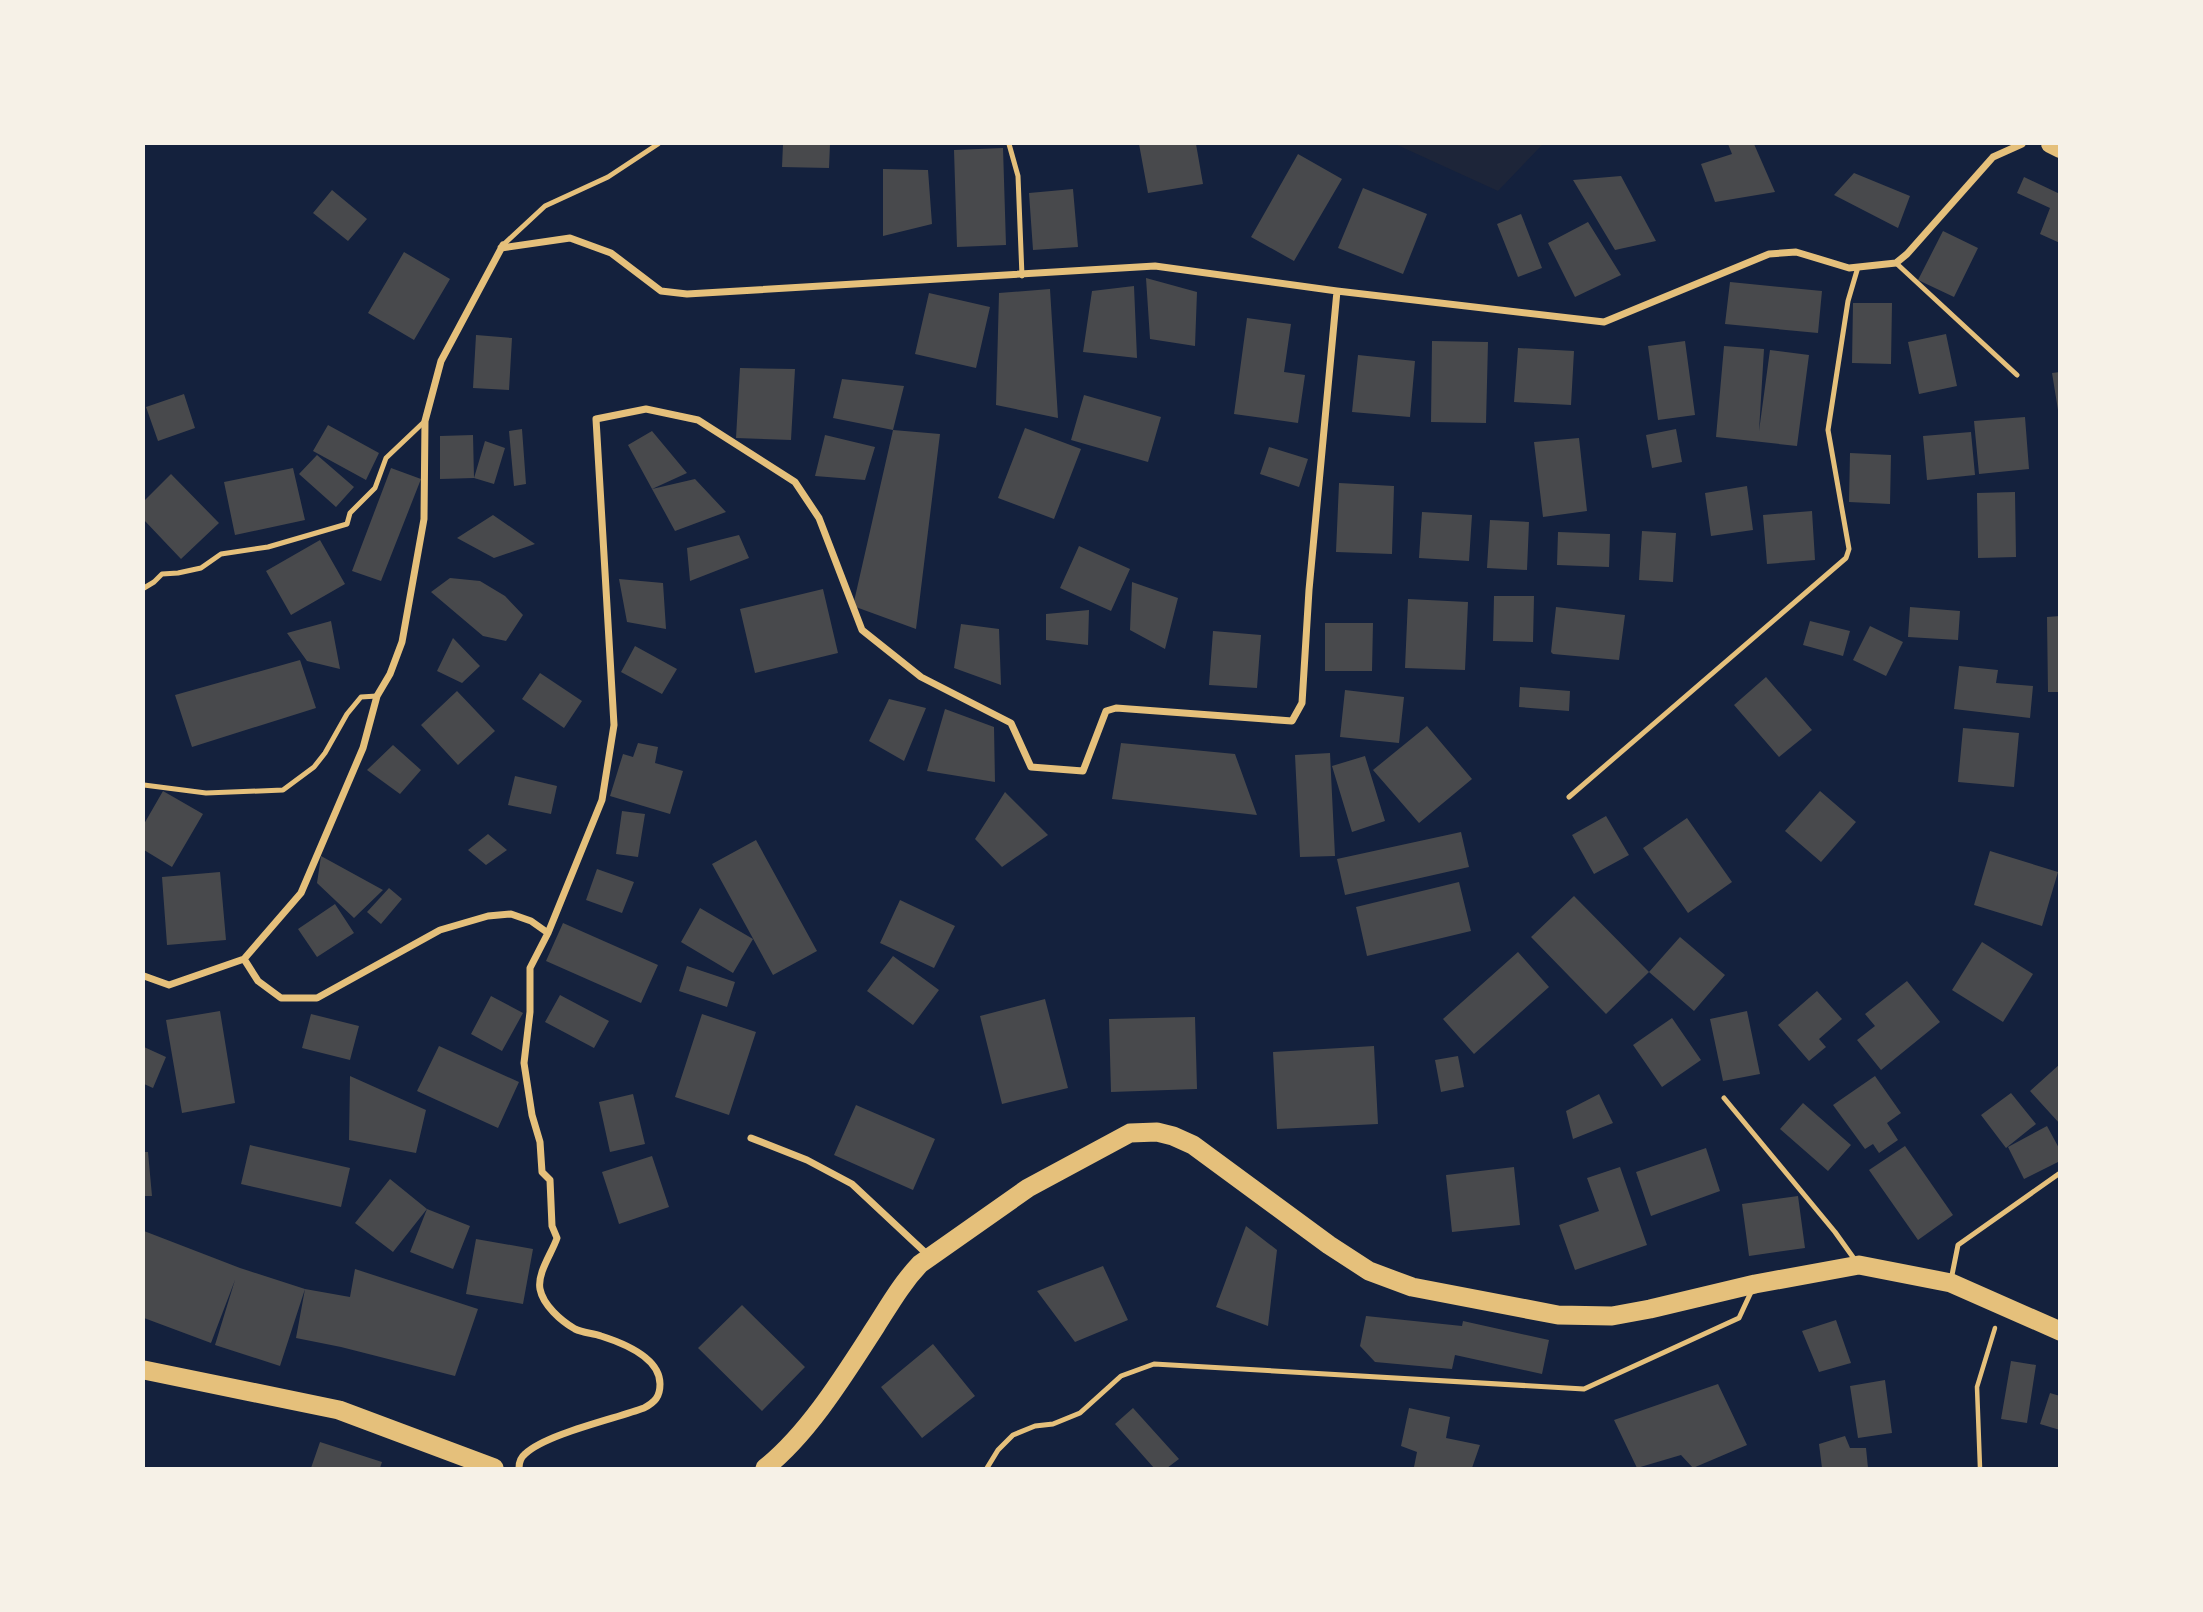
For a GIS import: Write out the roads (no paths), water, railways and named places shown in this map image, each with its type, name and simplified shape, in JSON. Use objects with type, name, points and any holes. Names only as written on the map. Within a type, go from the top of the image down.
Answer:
[{"type":"highway","points":[[765,1468],[795,1442],[858,1354],[907,1278],[930,1257],[1028,1188],[1130,1133],[1157,1132],[1193,1145],[1329,1245],[1369,1271],[1412,1287],[1558,1315],[1612,1317],[1755,1284],[1859,1265],[1951,1283],[2060,1331]]},
{"type":"highway","points":[[144,1370],[339,1410],[494,1468]]},
{"type":"main road","points":[[2050,144],[2060,149]]},
{"type":"street","points":[[144,976],[169,985],[244,959],[301,893],[363,748],[377,696],[390,674],[402,642],[424,519],[425,421],[441,361],[502,246],[570,238],[611,253],[661,291],[687,294],[1155,266],[1337,291],[1604,322],[1769,254],[1796,252],[1849,268],[1896,263],[1993,157],[2022,144]]},
{"type":"street","points":[[519,1468],[524,1454],[547,1441],[644,1408],[653,1403],[660,1394],[660,1379],[656,1366],[644,1355],[602,1336],[576,1329],[548,1306],[540,1289],[542,1275],[557,1238],[552,1226],[550,1180],[542,1172],[540,1142],[532,1115],[524,1063],[530,1012],[530,968],[548,933],[602,800],[614,725],[596,419],[646,409],[698,420],[795,482],[819,518],[862,631],[921,677],[1011,723],[1031,767],[1083,771],[1106,711],[1116,708],[1292,721],[1302,703],[1309,590],[1337,291]]},
{"type":"street","points":[[244,959],[258,981],[281,998],[317,998],[440,930],[476,919],[511,914],[531,921],[548,933]]},
{"type":"street","points":[[751,1138],[807,1160],[852,1184],[930,1257]]},
{"type":"lane","points":[[502,246],[545,206],[608,177],[659,144]]},
{"type":"lane","points":[[1009,144],[1018,176],[1022,276]]},
{"type":"lane","points":[[1896,263],[2017,375]]},
{"type":"lane","points":[[1569,797],[1846,558],[1849,549],[1828,430],[1848,301],[1858,267]]},
{"type":"lane","points":[[144,588],[162,574],[201,568],[221,554],[268,547],[347,524],[350,513],[375,488],[386,458],[425,421]]},
{"type":"lane","points":[[144,785],[205,793],[283,790],[314,767],[347,714],[361,697],[377,696]]},
{"type":"lane","points":[[1724,1098],[1859,1265]]},
{"type":"lane","points":[[1951,1283],[1958,1245],[2060,1173]]},
{"type":"lane","points":[[987,1468],[998,1450],[1013,1435],[1080,1413],[1121,1376],[1154,1364],[1584,1389],[1739,1318],[1755,1284]]}]
